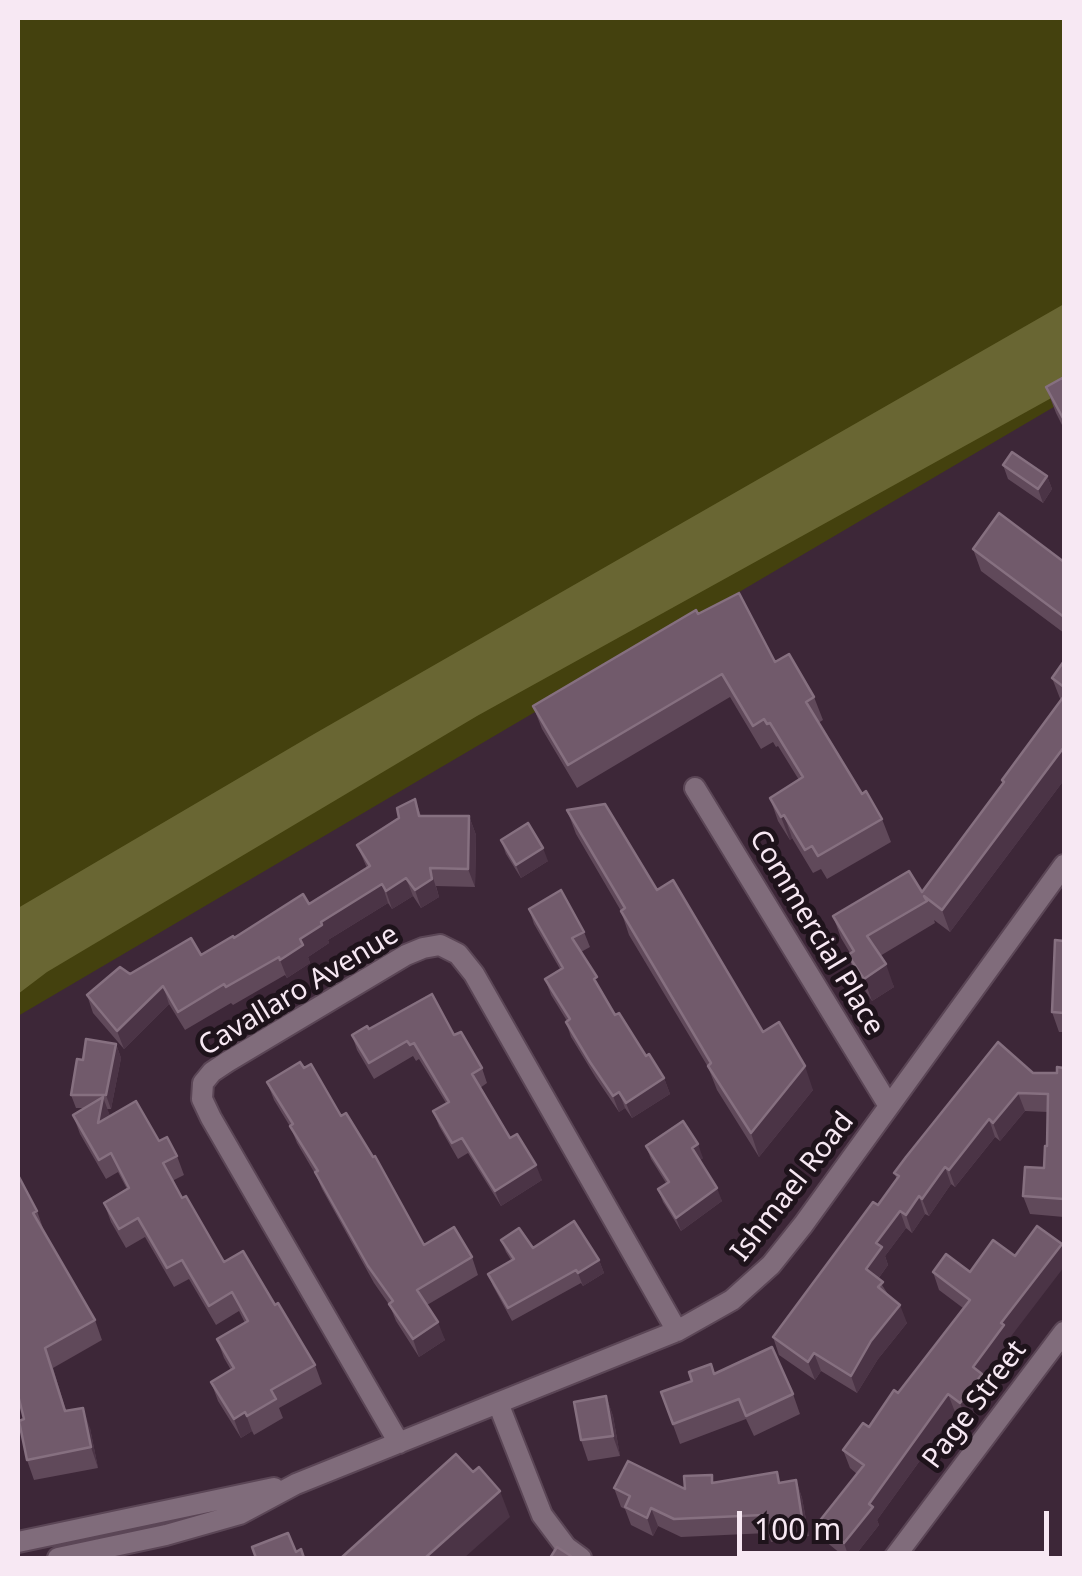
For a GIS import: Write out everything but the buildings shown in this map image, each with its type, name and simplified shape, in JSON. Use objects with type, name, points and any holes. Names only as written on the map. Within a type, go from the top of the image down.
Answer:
[{"type":"street","name":"Commercial Place","points":[[696,788],[890,1106]]},
{"type":"street","name":"Ishmael Road","points":[[58,1558],[141,1542],[240,1514],[296,1484],[677,1331],[732,1300],[771,1265],[803,1226],[1064,865]]},
{"type":"street","name":"Cavallaro Avenue","points":[[399,1443],[202,1099],[203,1083],[226,1062],[406,955],[440,945],[458,954],[474,974],[677,1331]]},
{"type":"street","name":"Page Street","points":[[894,1558],[1064,1332]]},
{"type":"street","points":[[498,1403],[542,1515],[566,1546],[581,1558]]},
{"type":"street","name":"Ishmael Road","points":[[18,1542],[296,1484]]},
{"type":"shaded area","points":[[18,18],[1064,18],[1064,401],[18,1016]]},
{"type":"shaded area","points":[[1064,304],[1064,391],[477,716],[47,972],[18,994],[18,908]]}]
